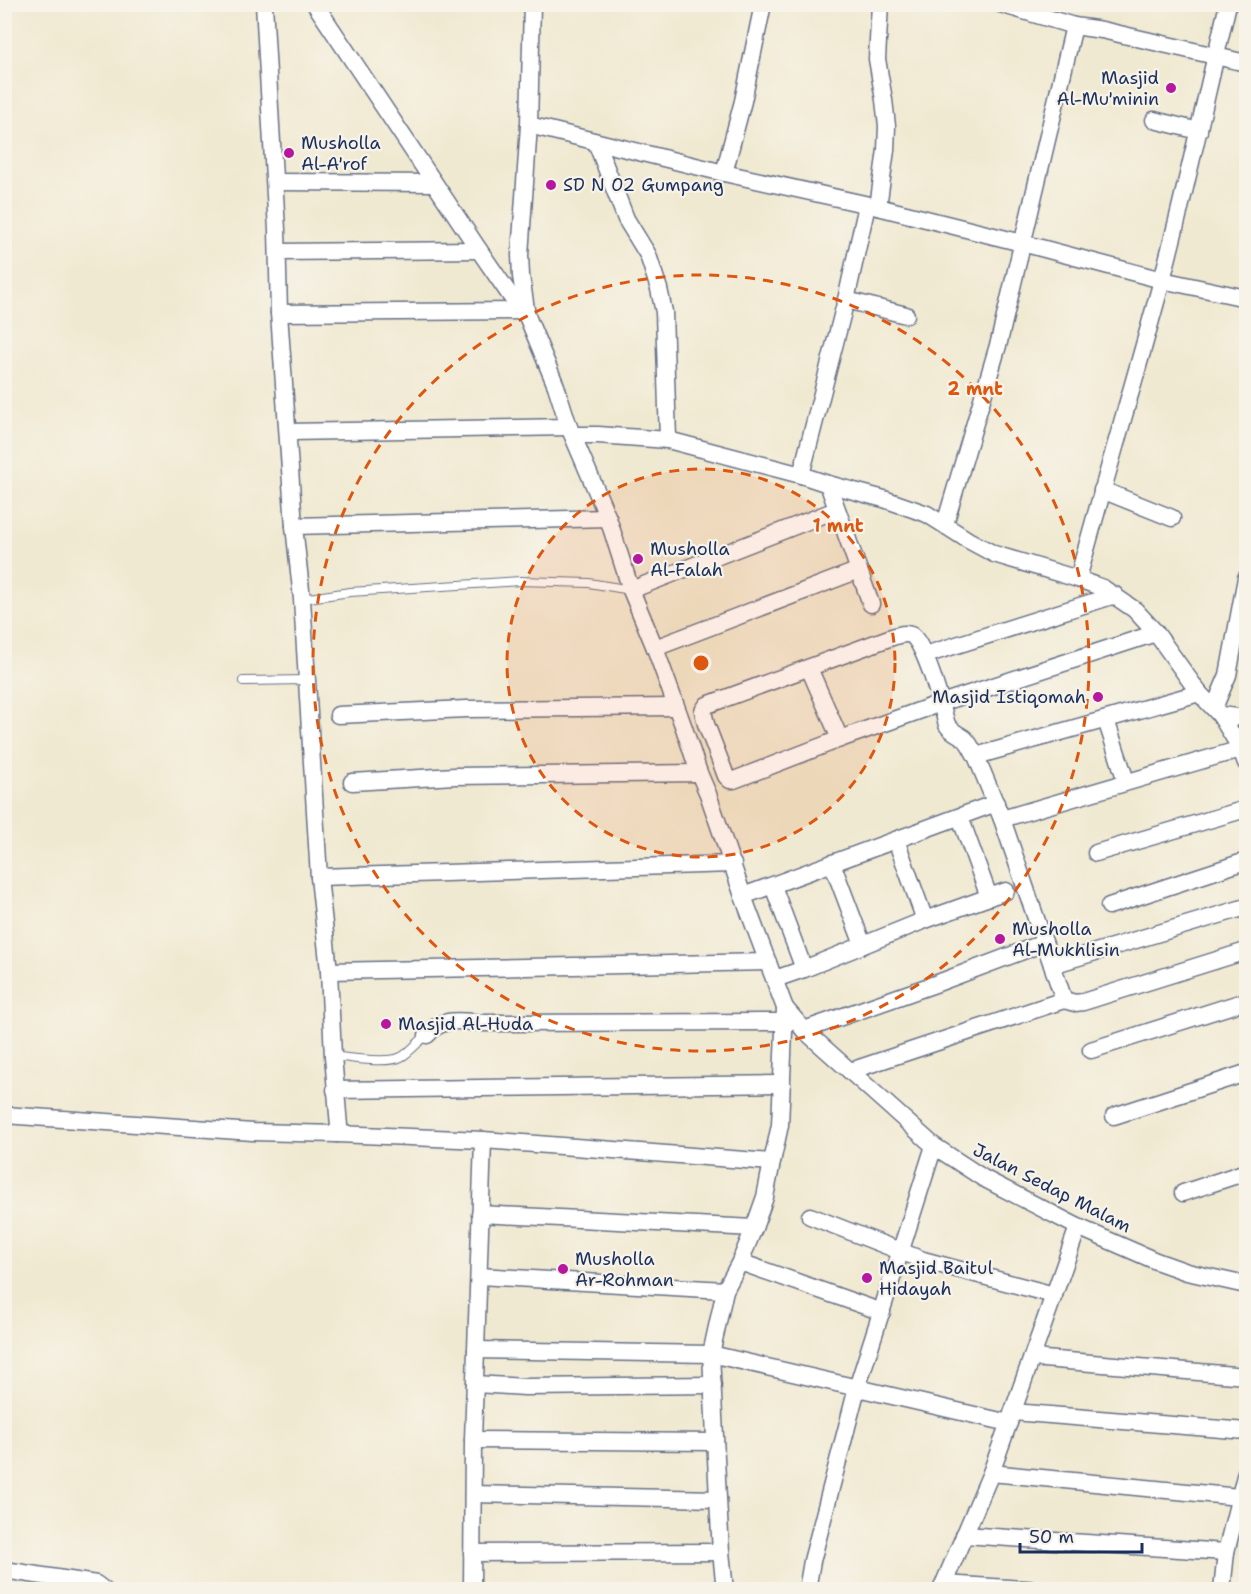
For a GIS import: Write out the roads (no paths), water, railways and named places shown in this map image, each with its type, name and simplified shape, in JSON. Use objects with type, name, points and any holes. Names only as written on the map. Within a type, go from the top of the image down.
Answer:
[{"type":"street","points":[[264,4],[275,182],[279,313],[294,526],[302,598],[319,877],[329,971],[338,1134]]},
{"type":"street","points":[[315,4],[478,250],[524,314],[556,386],[571,431],[608,518],[631,590],[655,648],[775,979],[785,1015],[780,1125],[765,1197],[740,1262],[725,1290],[711,1354],[725,1590]]},
{"type":"street","points":[[524,314],[520,255],[529,125],[532,4]]},
{"type":"street","points":[[724,173],[744,101],[763,4]]},
{"type":"street","points":[[801,475],[886,150],[887,126],[877,59],[880,4]]},
{"type":"street","points":[[1000,4],[1074,26],[1102,30],[1246,63]]},
{"type":"street","points":[[1078,579],[1162,280],[1228,4]]},
{"type":"street","points":[[945,524],[999,342],[1074,26]]},
{"type":"street","points":[[1154,120],[1199,131]]},
{"type":"street","points":[[529,125],[724,173],[872,206],[1162,280],[1246,298]]},
{"type":"street","points":[[596,142],[626,219],[648,255],[659,290],[664,312],[668,440]]},
{"type":"street","points":[[275,182],[434,183]]},
{"type":"street","points":[[278,252],[478,250]]},
{"type":"street","points":[[846,300],[906,315]]},
{"type":"street","points":[[279,313],[524,314]]},
{"type":"street","points":[[289,432],[571,431],[668,440],[884,499],[927,514],[994,554],[1078,579],[1115,595],[1135,610],[1156,633],[1199,693],[1217,712],[1244,756],[999,811],[960,817],[743,896]]},
{"type":"street","points":[[828,484],[871,604]]},
{"type":"street","points":[[1102,490],[1172,518]]},
{"type":"street","points":[[631,590],[836,510]]},
{"type":"street","points":[[294,526],[608,518]]},
{"type":"street","points":[[655,648],[859,570]]},
{"type":"street","points":[[1217,712],[1228,675],[1246,579]]},
{"type":"street","points":[[925,655],[1115,595]]},
{"type":"street","points":[[1064,1000],[999,811],[970,744],[952,732],[947,725],[941,703],[925,655],[917,639],[910,634],[902,634],[707,705],[703,711],[726,776],[734,780],[941,703],[1156,633]]},
{"type":"street","points":[[809,668],[840,740]]},
{"type":"street","points":[[976,756],[1199,693]]},
{"type":"street","points":[[338,715],[466,709],[676,707]]},
{"type":"street","points":[[1217,712],[1246,718]]},
{"type":"street","points":[[1106,720],[1126,781]]},
{"type":"street","points":[[352,782],[697,764],[715,748]]},
{"type":"street","points":[[1096,853],[1246,809]]},
{"type":"street","points":[[960,817],[989,897]]},
{"type":"street","points":[[896,840],[925,920]]},
{"type":"street","points":[[1109,906],[1246,861]]},
{"type":"street","points":[[832,863],[863,945]]},
{"type":"street","points":[[319,877],[733,864]]},
{"type":"street","points":[[773,886],[804,969]]},
{"type":"street","points":[[775,979],[1006,891]]},
{"type":"street","points":[[1052,965],[1246,906]]},
{"type":"street","points":[[804,1030],[1044,943]]},
{"type":"street","points":[[850,1071],[1064,1000],[1075,1003],[1083,1002],[1246,951]]},
{"type":"street","points":[[329,971],[768,962]]},
{"type":"street","points":[[1090,1050],[1246,1001]]},
{"type":"street","points":[[427,1035],[434,1026],[446,1021],[486,1023],[785,1015]]},
{"type":"street","name":"Jalan Sedap Malam","points":[[785,1015],[934,1146],[983,1178],[1078,1227],[1156,1261],[1187,1272],[1246,1285]]},
{"type":"street","points":[[1114,1116],[1246,1074]]},
{"type":"street","points":[[335,1089],[782,1084]]},
{"type":"street","points":[[4,1115],[253,1132],[483,1140],[772,1162]]},
{"type":"street","points":[[472,1590],[473,1440],[483,1140]]},
{"type":"street","points":[[807,1590],[815,1549],[857,1388],[934,1146]]},
{"type":"street","points":[[1184,1192],[1246,1172]]},
{"type":"street","points":[[480,1214],[754,1228]]},
{"type":"street","points":[[810,1216],[900,1252],[945,1267],[1054,1295]]},
{"type":"street","points":[[1041,1590],[943,1587],[991,1473],[1078,1227]]},
{"type":"street","points":[[740,1262],[882,1312]]},
{"type":"street","points":[[479,1276],[725,1290]]},
{"type":"street","points":[[476,1350],[711,1354],[857,1388],[1011,1418],[1246,1431]]},
{"type":"street","points":[[1032,1358],[1246,1376]]},
{"type":"street","points":[[475,1384],[525,1387],[713,1385]]},
{"type":"street","points":[[473,1440],[715,1442]]},
{"type":"street","points":[[1222,1590],[1226,1552],[1246,1472]]},
{"type":"street","points":[[991,1473],[1239,1497]]},
{"type":"street","points":[[473,1494],[718,1499]]},
{"type":"street","points":[[964,1535],[1226,1552]]},
{"type":"street","points":[[472,1553],[721,1552]]},
{"type":"street","points":[[4,1570],[96,1584],[104,1590]]},
{"type":"lane","points":[[302,598],[350,592],[520,581],[589,584],[631,590]]},
{"type":"lane","points":[[243,681],[306,680]]},
{"type":"lane","points":[[333,1056],[379,1060],[397,1059],[403,1057],[427,1035]]},
{"type":"place","name":"Masjid Al-Mu'minin","points":[[1171,88]]},
{"type":"place","name":"Musholla Al-A'rof","points":[[289,153]]},
{"type":"place","name":"SD N 02 Gumpang","points":[[551,185]]},
{"type":"place","name":"Musholla Al-Falah","points":[[638,559]]},
{"type":"place","name":"Masjid Istiqomah","points":[[1098,697]]},
{"type":"place","name":"Musholla Al-Mukhlisin","points":[[1000,939]]},
{"type":"place","name":"Masjid Al-Huda","points":[[386,1024]]},
{"type":"place","name":"Musholla Ar-Rohman","points":[[563,1269]]},
{"type":"place","name":"Masjid Baitul Hidayah","points":[[867,1278]]}]
